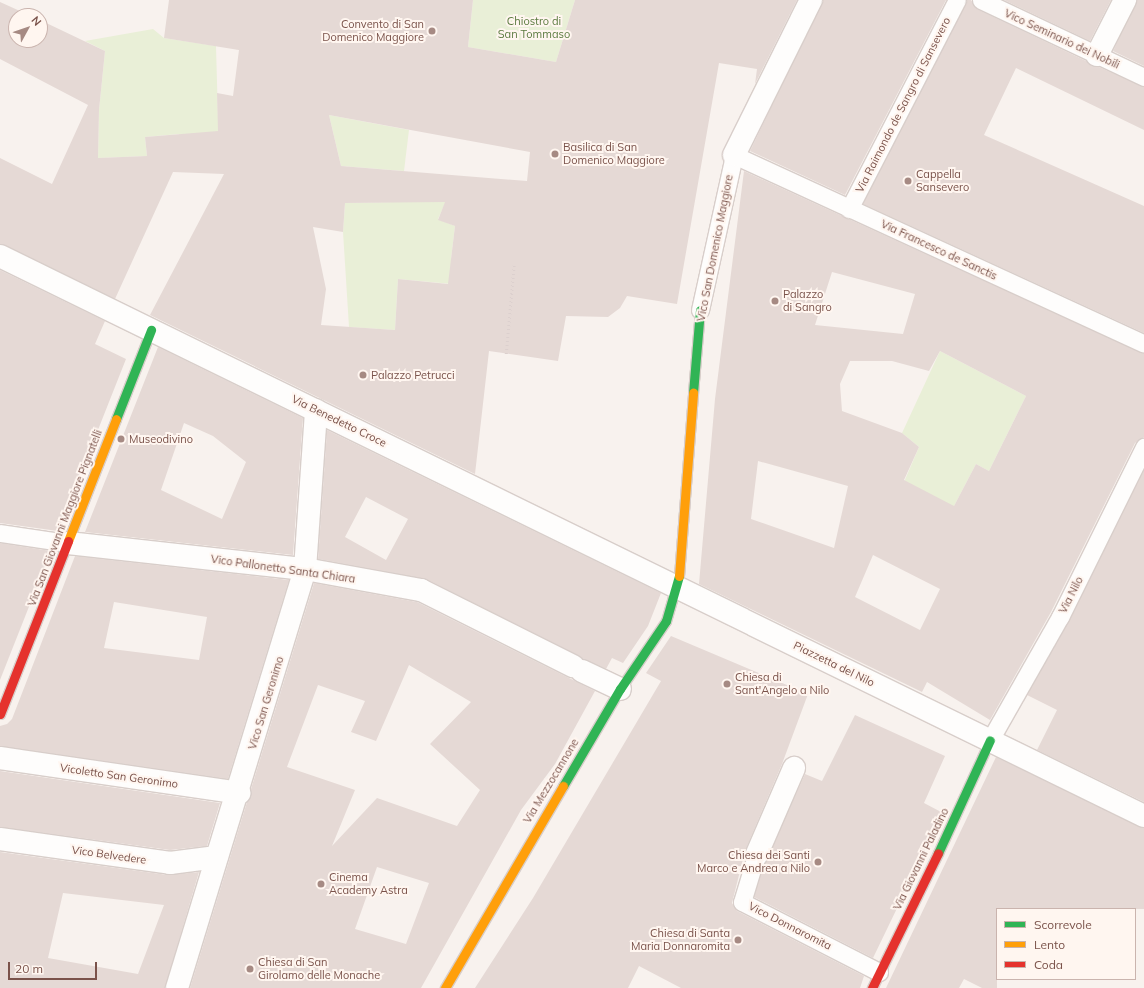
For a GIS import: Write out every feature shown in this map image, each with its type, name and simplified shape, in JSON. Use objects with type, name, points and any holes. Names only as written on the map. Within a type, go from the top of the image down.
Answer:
[{"type":"street","name":"Vico San Domenico Maggiore","points":[[734,156],[811,0]]},
{"type":"street","points":[[1097,55],[1125,0]]},
{"type":"street","name":"Via Benedetto Croce","points":[[0,256],[678,586]]},
{"type":"street","name":"Vico San Domenico Maggiore","points":[[678,586],[700,310]]},
{"type":"street","name":"Via San Giovanni Maggiore Pignatelli","points":[[0,714],[151,330]]},
{"type":"street","name":"Vico San Geronimo","points":[[177,988],[217,857],[239,793],[306,570],[316,410]]},
{"type":"street","name":"Vico Pallonetto Santa Chiara","points":[[68,543],[306,570],[421,590],[620,689]]},
{"type":"street","name":"Via Mezzocannone","points":[[445,988],[620,689],[666,621],[678,586]]},
{"type":"street","name":"Piazzetta del Nilo","points":[[678,586],[1144,816]]},
{"type":"street","name":"Via Giovanni Paladino","points":[[872,988],[990,740]]},
{"type":"street","name":"Vicoletto San Geronimo","points":[[0,758],[239,793]]},
{"type":"street","name":"Vico Donnaromita","points":[[756,856],[794,768]]},
{"type":"street","name":"Vico Belvedere","points":[[0,839],[170,863],[217,857]]},
{"type":"lane","name":"Via Raimondo de Sangro di Sansevero","points":[[849,209],[957,0]]},
{"type":"lane","name":"Vico Seminario dei Nobili","points":[[981,0],[1144,77]]},
{"type":"lane","name":"Via Francesco de Sanctis","points":[[734,156],[1144,344]]},
{"type":"lane","name":"Vico San Domenico Maggiore","points":[[700,310],[734,156]]},
{"type":"lane","name":"Via Nilo","points":[[990,740],[1060,617],[1144,447]]},
{"type":"lane","name":"Vico Pallonetto Santa Chiara","points":[[0,533],[68,543]]},
{"type":"lane","name":"Vico Donnaromita","points":[[756,856],[742,902],[879,972]]},
{"type":"path","points":[[506,354],[514,265]]},
{"type":"green space","name":"Chiostro di San Tommaso","points":[[473,0],[575,0],[556,62],[468,47]]},
{"type":"green space","points":[[153,29],[164,38],[216,46],[219,154],[181,153],[179,134],[145,137],[147,156],[98,158],[99,110],[105,51],[85,41]]},
{"type":"green space","points":[[329,115],[409,130],[404,171],[341,166]]},
{"type":"green space","points":[[446,201],[438,219],[455,226],[451,259],[452,284],[398,279],[395,330],[349,327],[343,232],[345,203]]},
{"type":"green space","points":[[940,351],[1026,396],[989,471],[976,464],[954,506],[895,503],[919,447],[902,433]]},
{"type":"building","points":[[169,0],[473,0],[468,47],[556,62],[575,0],[797,0],[755,84],[757,69],[719,63],[677,304],[627,296],[620,308],[608,317],[566,316],[558,361],[489,351],[475,474],[150,315],[224,174],[173,172],[115,299],[0,244],[0,158],[52,184],[88,105],[0,59],[0,2],[13,8],[8,8],[8,48],[48,48],[48,24],[105,51],[99,110],[98,158],[147,156],[145,137],[218,131],[217,93],[233,96],[239,50],[164,38]],"holes":[[[329,115],[530,152],[527,181],[341,166]],[[445,202],[438,220],[455,226],[448,284],[398,279],[395,330],[321,325],[326,289],[313,227],[343,232],[345,203]]]},
{"type":"building","points":[[823,0],[946,0],[845,195],[750,151]]},
{"type":"building","points":[[967,0],[971,0],[977,9],[1086,61],[1092,66],[1099,67],[1144,87],[1144,130],[1016,68],[984,135],[1144,206],[1144,333],[863,204]]},
{"type":"building","points":[[1004,0],[1111,0],[1090,41]]},
{"type":"building","points":[[1137,0],[1144,0],[1144,66],[1113,51]]},
{"type":"building","points":[[744,171],[1144,354],[1144,437],[1135,443],[1051,612],[990,720],[927,682],[922,692],[699,584],[715,399]],"holes":[[[832,272],[915,294],[903,334],[815,325]],[[940,351],[1026,396],[989,471],[976,464],[954,506],[904,480],[919,447],[902,433],[842,411],[840,384],[850,361],[892,361],[929,371]],[[758,461],[848,486],[834,548],[751,519]],[[873,555],[940,589],[920,630],[855,597]]]},
{"type":"building","points":[[0,270],[105,321],[95,344],[126,359],[58,531],[0,523]]},
{"type":"building","points":[[158,347],[303,418],[293,555],[85,532]],"holes":[[[184,423],[213,436],[246,462],[222,519],[161,490]]]},
{"type":"building","points":[[327,430],[661,593],[648,626],[623,663],[612,658],[606,669],[583,659],[426,579],[318,559]],"holes":[[[366,497],[408,519],[386,560],[345,537]]]},
{"type":"building","points":[[1144,470],[1144,802],[1037,750],[1057,710],[1027,695],[1069,621]]},
{"type":"building","points":[[0,543],[51,551],[0,680]]},
{"type":"building","points":[[75,556],[289,580],[228,779],[0,746],[0,726],[7,724],[12,719]],"holes":[[[114,602],[207,617],[199,660],[104,648]]]},
{"type":"building","points":[[314,583],[417,602],[595,691],[555,764],[521,810],[421,988],[190,988],[247,802],[251,795],[251,789]],"holes":[[[409,665],[471,702],[430,744],[480,790],[457,826],[377,798],[332,846],[355,790],[287,767],[318,685],[365,701],[351,732],[376,741]],[[377,867],[429,883],[406,944],[355,929]]]},
{"type":"building","points":[[671,636],[808,694],[782,764],[745,851],[732,903],[737,911],[864,976],[860,988],[681,988],[639,966],[628,988],[475,988],[533,898],[661,681],[646,673]]},
{"type":"building","points":[[855,715],[945,756],[924,803],[943,813],[873,958],[754,897],[763,866],[805,774],[822,781]]},
{"type":"building","points":[[996,757],[1144,828],[1144,909],[996,908],[997,988],[982,988],[964,979],[959,988],[886,988]]},
{"type":"building","points":[[0,771],[220,803],[207,846],[170,850],[0,827]]},
{"type":"building","points":[[0,852],[168,875],[199,872],[165,988],[0,988]],"holes":[[[63,893],[164,905],[138,974],[48,958]]]},
{"type":"traffic: fast","points":[[693,393],[700,310]]},
{"type":"traffic: fast","points":[[116,419],[151,330]]},
{"type":"traffic: fast","points":[[563,786],[620,689],[666,621],[679,576]]},
{"type":"traffic: fast","points":[[938,853],[990,740]]},
{"type":"traffic: slow","points":[[679,576],[693,393]]},
{"type":"traffic: slow","points":[[68,541],[116,419]]},
{"type":"traffic: slow","points":[[445,988],[563,786]]},
{"type":"traffic: jam","points":[[0,714],[68,541]]},
{"type":"traffic: jam","points":[[872,988],[938,853]]},
{"type":"place","name":"Convento di San Domenico Maggiore","points":[[432,31]]},
{"type":"place","name":"Basilica di San Domenico Maggiore","points":[[555,154]]},
{"type":"place","name":"Cappella Sansevero","points":[[908,181]]},
{"type":"place","name":"Palazzo di Sangro","points":[[775,301]]},
{"type":"place","name":"Palazzo Petrucci","points":[[363,375]]},
{"type":"place","name":"Museodivino","points":[[121,439]]},
{"type":"place","name":"Chiesa di Sant'Angelo a Nilo","points":[[727,684]]},
{"type":"place","name":"Chiesa dei Santi Marco e Andrea a Nilo","points":[[818,862]]},
{"type":"place","name":"Cinema Academy Astra","points":[[321,884]]},
{"type":"place","name":"Chiesa di Santa Maria Donnaromita","points":[[738,940]]},
{"type":"place","name":"Chiesa di San Girolamo delle Monache","points":[[250,969]]}]
